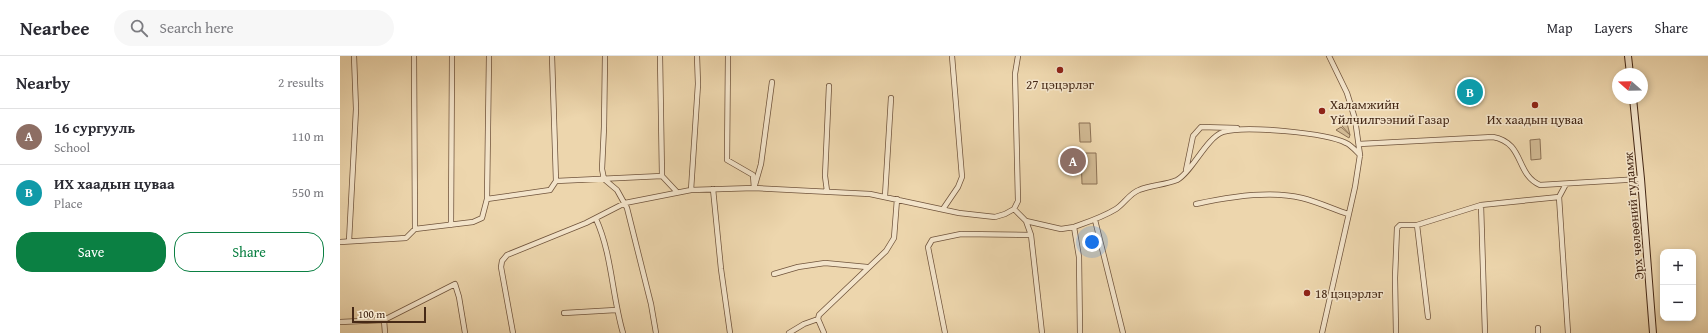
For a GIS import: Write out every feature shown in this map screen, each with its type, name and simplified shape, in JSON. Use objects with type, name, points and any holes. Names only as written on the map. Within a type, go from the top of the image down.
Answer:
[{"type":"main road","points":[[1628,56],[1629,68]]},
{"type":"main road","name":"Эрх чөлөөний гудамж","points":[[1634,104],[1653,333]]},
{"type":"street","points":[[349,241],[356,109],[354,56]]},
{"type":"street","points":[[414,56],[415,229]]},
{"type":"street","points":[[451,225],[452,56]]},
{"type":"street","points":[[340,242],[406,238],[415,229],[473,222],[482,218],[487,199],[489,56]]},
{"type":"street","points":[[487,199],[550,190],[556,181],[552,56]]},
{"type":"street","points":[[605,56],[602,169],[604,179],[617,190],[625,203],[651,304],[656,333]]},
{"type":"street","points":[[660,56],[662,176],[677,192]]},
{"type":"street","points":[[691,190],[698,84],[697,56]]},
{"type":"street","points":[[728,56],[727,160],[753,175],[754,188]]},
{"type":"street","points":[[943,209],[962,177],[952,56]]},
{"type":"street","points":[[513,333],[501,267],[502,260],[507,255],[545,241],[596,219],[625,203],[691,190],[754,188],[827,191],[885,196],[959,213],[995,217],[1005,214],[1014,209],[1018,201],[1015,74],[1018,56]]},
{"type":"street","points":[[1322,333],[1360,154],[1355,119],[1347,93],[1329,56]]},
{"type":"street","points":[[754,188],[761,164],[772,82]]},
{"type":"street","points":[[827,191],[825,176],[829,86]]},
{"type":"street","points":[[885,196],[891,98]]},
{"type":"street","points":[[1186,171],[1193,136],[1201,127],[1267,129],[1322,137],[1346,143],[1360,154]]},
{"type":"street","points":[[1026,221],[1061,229],[1074,227],[1095,220],[1117,208],[1138,190],[1177,180],[1186,171],[1200,152],[1222,133],[1245,129]]},
{"type":"street","points":[[1359,144],[1480,137],[1502,138],[1511,144],[1533,182],[1547,185],[1641,179]]},
{"type":"street","points":[[556,181],[662,176]]},
{"type":"street","points":[[1566,184],[1559,197],[1568,333]]},
{"type":"street","points":[[713,189],[721,269],[730,333]]},
{"type":"street","points":[[1196,204],[1232,196],[1287,195],[1302,198],[1348,214]]},
{"type":"street","points":[[1396,333],[1396,232],[1400,225],[1417,225],[1482,204],[1559,197]]},
{"type":"street","points":[[789,333],[804,324],[818,319],[819,315],[867,267],[886,251],[894,238],[897,199]]},
{"type":"street","points":[[1482,204],[1485,333]]},
{"type":"street","points":[[1014,209],[1026,221],[1031,235],[1042,333]]},
{"type":"street","points":[[596,219],[603,234],[616,310],[622,333]]},
{"type":"street","points":[[1095,220],[1123,333]]},
{"type":"street","points":[[1417,225],[1428,317]]},
{"type":"street","points":[[1074,227],[1079,257],[1080,333]]},
{"type":"street","points":[[945,333],[928,247],[929,243],[932,240],[957,234],[1031,235]]},
{"type":"street","points":[[774,274],[825,263],[867,267]]},
{"type":"street","points":[[340,322],[384,320],[455,284],[459,297],[465,333]]},
{"type":"street","points":[[564,313],[616,310]]},
{"type":"street","points":[[818,319],[824,333]]},
{"type":"street","points":[[384,320],[385,333]]},
{"type":"shaded area","points":[[1346,119],[1350,135],[1342,126]]},
{"type":"shaded area","points":[[1079,123],[1090,123],[1091,142],[1080,142]]},
{"type":"shaded area","points":[[1341,127],[1350,135],[1349,138],[1336,130]]},
{"type":"shaded area","points":[[1540,139],[1541,159],[1531,160],[1530,140]]},
{"type":"shaded area","points":[[1081,153],[1096,153],[1097,184],[1082,184]]},
{"type":"place","name":"27 цэцэрлэг","points":[[1060,70]]},
{"type":"place","name":"ИХ хаадын цуваа","points":[[1470,92]]},
{"type":"place","name":"Их хаадын цуваа","points":[[1535,105]]},
{"type":"place","name":"Халамжийн Үйлчилгээний Газар","points":[[1322,111]]},
{"type":"place","name":"16 сургууль","points":[[1073,161]]},
{"type":"place","name":"18 цэцэрлэг","points":[[1307,293]]}]
